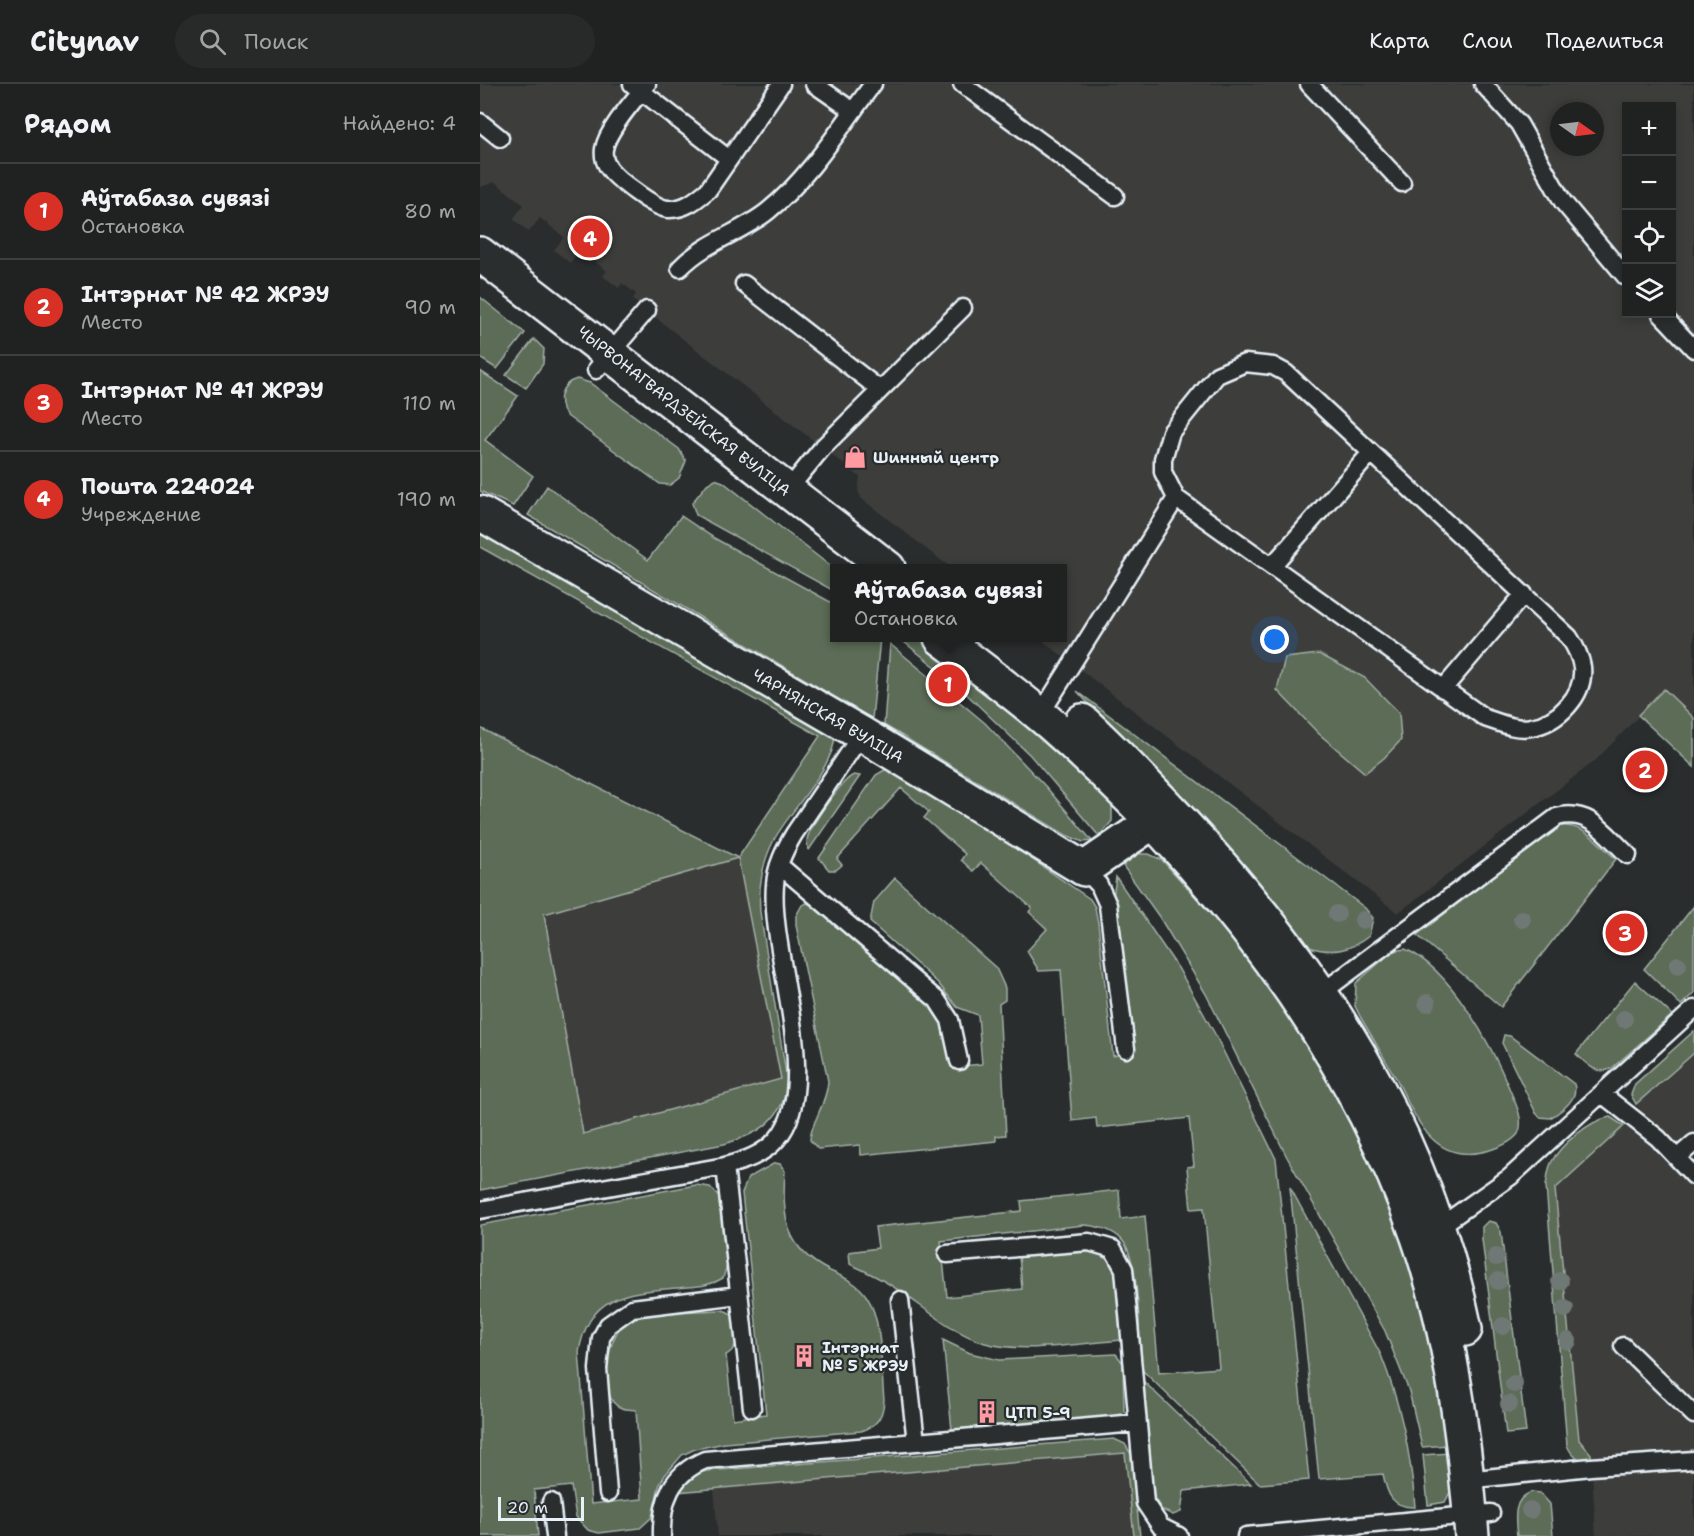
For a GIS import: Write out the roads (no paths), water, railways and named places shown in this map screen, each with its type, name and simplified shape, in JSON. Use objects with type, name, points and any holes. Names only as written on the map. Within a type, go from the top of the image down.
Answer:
[{"type":"main road","name":"ЧЫРВОНАГВАРДЗЕЙСКАЯ ВУЛІЦА","points":[[480,254],[603,362],[847,564]]},
{"type":"main road","name":"ЧЫРВОНАГВАРДЗЕЙСКАЯ ВУЛІЦА","points":[[480,281],[603,362],[787,490],[883,564]]},
{"type":"main road","name":"ЧАРНЯНСКАЯ ВУЛІЦА","points":[[480,513],[862,734],[1084,869]]},
{"type":"main road","points":[[947,642],[1115,752],[1161,817],[1250,899],[1312,999],[1378,1083],[1418,1170],[1429,1234],[1456,1287],[1472,1367],[1477,1479],[1482,1525]]},
{"type":"main road","points":[[981,642],[1047,706]]},
{"type":"main road","points":[[1084,869],[1161,817]]},
{"type":"lane","points":[[729,159],[640,86],[604,146],[604,159],[609,169],[652,204],[666,209],[681,208],[695,201],[708,190],[781,84]]},
{"type":"lane","points":[[814,84],[853,111]]},
{"type":"lane","points":[[680,268],[705,247],[747,225],[782,200],[873,84]]},
{"type":"lane","points":[[962,84],[1115,196]]},
{"type":"lane","points":[[1309,84],[1402,183]]},
{"type":"lane","points":[[1483,84],[1519,124],[1563,202],[1622,272]]},
{"type":"lane","points":[[480,122],[500,138]]},
{"type":"lane","points":[[744,284],[879,389]]},
{"type":"lane","points":[[787,490],[823,447],[879,389],[963,308]]},
{"type":"lane","points":[[603,362],[647,310]]},
{"type":"lane","points":[[1664,318],[1694,349]]},
{"type":"lane","points":[[1245,363],[1273,366],[1286,373],[1370,454],[1569,637],[1578,651],[1582,669],[1580,686],[1570,704],[1554,718],[1531,727],[1509,726],[1485,718],[1176,498],[1163,472],[1163,459],[1171,432],[1217,375],[1245,363]]},
{"type":"lane","points":[[1272,566],[1370,454]]},
{"type":"lane","points":[[1047,706],[1176,498]]},
{"type":"lane","points":[[1443,689],[1524,594]]},
{"type":"lane","points":[[480,1210],[725,1166],[748,1160],[777,1140],[786,1126],[797,1091],[797,1073],[774,905],[775,882],[779,865],[794,834],[862,734]]},
{"type":"lane","points":[[1312,999],[1557,817],[1569,814],[1590,819],[1628,855]]},
{"type":"lane","points":[[779,865],[937,1000],[950,1020],[959,1061]]},
{"type":"lane","points":[[1084,869],[1099,885],[1108,905],[1126,1049]]},
{"type":"lane","points":[[1429,1234],[1509,1177],[1694,1010]]},
{"type":"lane","points":[[1602,1094],[1658,1138],[1694,1176]]},
{"type":"lane","points":[[1677,1158],[1694,1143]]},
{"type":"lane","points":[[725,1166],[752,1408]]},
{"type":"lane","points":[[947,1254],[1089,1242],[1113,1249],[1124,1269],[1136,1423],[1145,1503],[1161,1527],[1179,1536]]},
{"type":"lane","points":[[608,1493],[598,1369],[601,1338],[608,1325],[632,1308],[740,1295]]},
{"type":"lane","points":[[900,1300],[916,1442]]},
{"type":"lane","points":[[1623,1346],[1694,1415]]},
{"type":"lane","points":[[662,1536],[663,1510],[669,1491],[683,1471],[705,1460],[1136,1423]]},
{"type":"lane","points":[[1477,1479],[1694,1460]]},
{"type":"lane","points":[[550,1502],[555,1536]]},
{"type":"lane","points":[[1246,1536],[1482,1525]]},
{"type":"place","name":"Пошта 224024","points":[[590,238]]},
{"type":"place","name":"Шинный центр","points":[[855,457]]},
{"type":"place","name":"Аўтабаза сувязі","points":[[948,684]]},
{"type":"place","name":"Інтэрнат № 42 ЖРЭУ","points":[[1645,770]]},
{"type":"place","name":"Інтэрнат № 41 ЖРЭУ","points":[[1625,933]]},
{"type":"place","name":"Інтэрнат № 5 ЖРЭУ","points":[[804,1356]]},
{"type":"place","name":"ЦТП 5-9","points":[[987,1412]]}]
